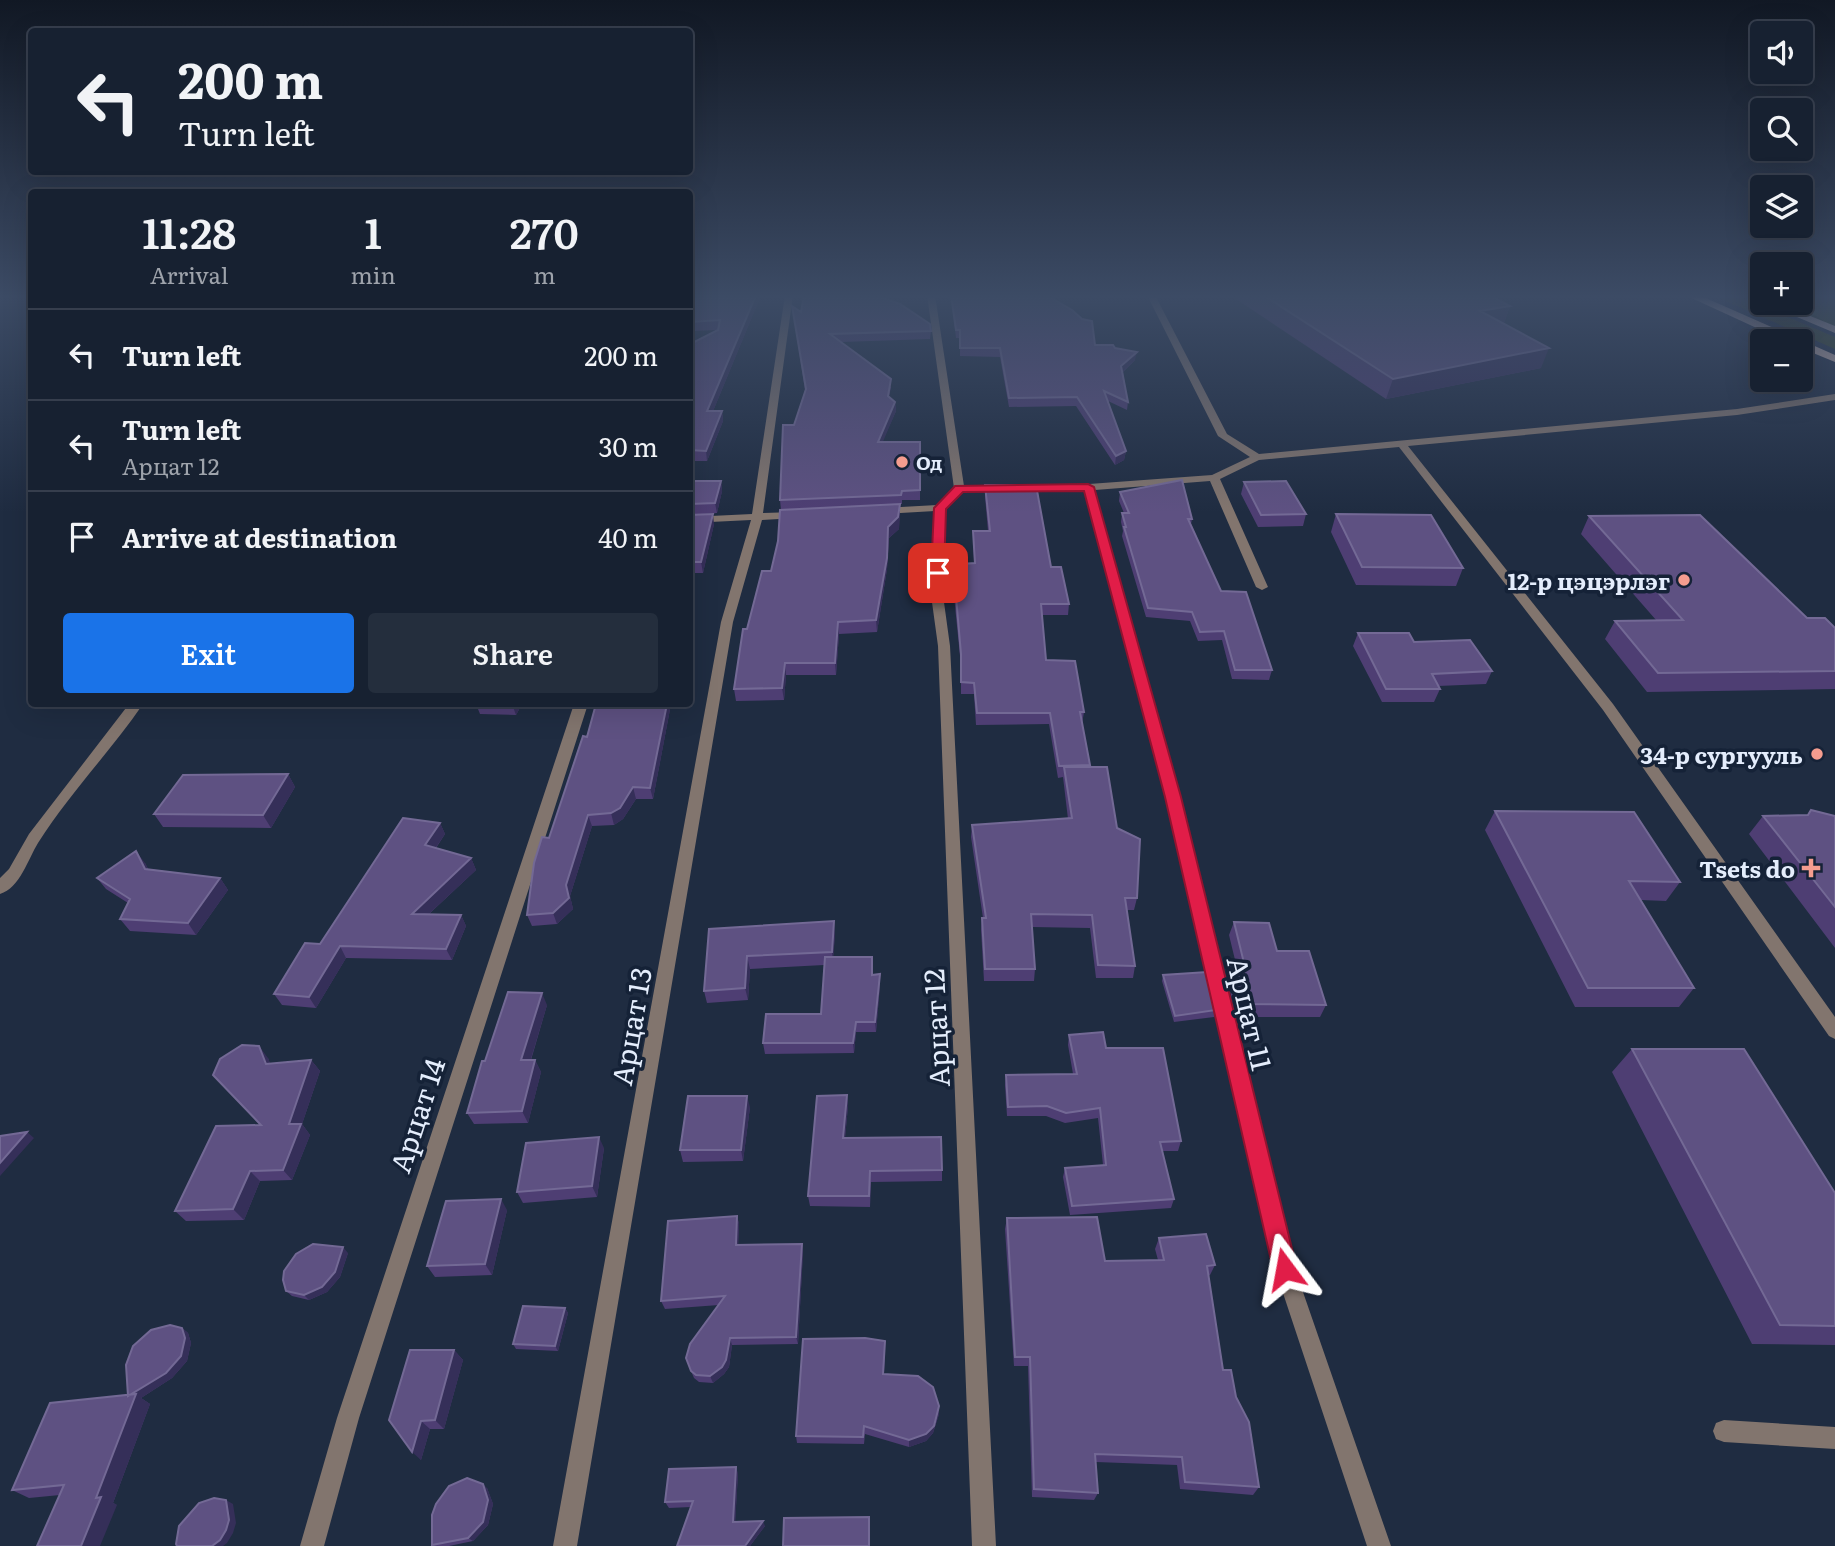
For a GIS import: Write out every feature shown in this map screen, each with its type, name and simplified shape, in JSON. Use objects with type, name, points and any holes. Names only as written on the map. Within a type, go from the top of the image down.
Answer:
[{"type":"street","name":"Арцат 13","points":[[565,1546],[727,622],[757,517],[779,367]]},
{"type":"street","points":[[941,367],[960,489]]},
{"type":"street","points":[[1188,367],[1223,436],[1257,457]]},
{"type":"street","points":[[875,511],[940,508],[960,489],[1088,487],[1214,478],[1257,457],[1737,412],[1835,397]]},
{"type":"street","points":[[1402,444],[1608,707],[1835,1031]]},
{"type":"street","points":[[1214,478],[1262,587]]},
{"type":"street","name":"Арцат 11","points":[[1088,487],[1173,797],[1285,1269],[1379,1546]]},
{"type":"street","name":"Арцат 12","points":[[940,508],[937,595],[944,646],[984,1546]]},
{"type":"street","points":[[693,520],[809,514]]},
{"type":"street","points":[[0,888],[14,873],[34,838],[134,707]]},
{"type":"street","name":"Арцат 14","points":[[312,1546],[352,1404],[580,707]]},
{"type":"street","points":[[1724,1431],[1835,1437]]},
{"type":"building","points":[[693,367],[726,367],[707,411],[722,411],[706,451],[693,450]]},
{"type":"building","points":[[802,367],[875,367],[891,379],[888,396],[895,402],[878,442],[920,442],[920,490],[902,491],[901,495],[780,500],[783,425],[794,425],[806,389]]},
{"type":"building","points":[[1003,367],[1121,367],[1128,402],[1104,391],[1126,451],[1116,456],[1077,397],[1009,398]]},
{"type":"building","points":[[1375,367],[1453,367],[1393,379]]},
{"type":"building","points":[[1182,480],[1192,519],[1188,519],[1221,591],[1246,592],[1272,670],[1235,670],[1224,631],[1200,632],[1192,612],[1148,608],[1124,527],[1122,513],[1129,513],[1120,492]]},
{"type":"building","points":[[693,481],[721,481],[715,503],[693,504]]},
{"type":"building","points":[[1286,481],[1306,514],[1261,515],[1244,482]]},
{"type":"building","points":[[985,485],[1036,485],[1051,567],[1061,567],[1069,604],[1041,604],[1046,660],[1075,661],[1084,712],[1080,712],[1090,765],[1059,766],[1050,713],[977,713],[974,683],[961,682],[955,585],[964,585],[961,564],[975,563],[973,531],[990,531]]},
{"type":"building","points":[[900,504],[898,517],[888,527],[887,558],[876,620],[838,622],[835,663],[785,663],[782,688],[734,689],[743,629],[747,629],[762,571],[771,571],[778,541],[780,510]]},
{"type":"building","points":[[713,514],[701,562],[693,562],[693,515]]},
{"type":"building","points":[[1336,514],[1431,515],[1463,568],[1362,567]]},
{"type":"building","points":[[1700,515],[1807,618],[1825,618],[1835,628],[1835,671],[1658,673],[1615,621],[1683,620],[1589,516]]},
{"type":"building","points":[[1358,633],[1409,633],[1414,642],[1470,640],[1492,671],[1432,674],[1440,689],[1386,689]]},
{"type":"building","points":[[595,707],[666,707],[650,788],[633,787],[620,808],[611,813],[588,815],[566,885],[569,898],[553,913],[527,915],[534,863],[542,837],[549,838],[583,736],[587,737]]},
{"type":"building","points":[[1064,767],[1107,767],[1117,828],[1140,839],[1137,898],[1125,898],[1135,966],[1098,965],[1092,915],[1031,914],[1035,969],[985,969],[982,918],[986,918],[972,825],[1072,818]]},
{"type":"building","points":[[288,774],[263,815],[154,814],[183,775]]},
{"type":"building","points":[[1811,810],[1835,816],[1835,907],[1763,816],[1808,815]]},
{"type":"building","points":[[1495,811],[1634,812],[1680,882],[1629,881],[1694,988],[1588,988]]},
{"type":"building","points":[[403,818],[440,823],[425,845],[471,858],[412,914],[461,915],[446,949],[340,946],[309,997],[274,994],[305,943],[320,944]]},
{"type":"building","points":[[136,851],[145,869],[220,878],[188,923],[120,919],[130,899],[97,878]]},
{"type":"building","points":[[834,921],[832,952],[747,956],[745,988],[704,991],[709,929]]},
{"type":"building","points":[[1234,922],[1269,923],[1277,951],[1309,951],[1326,1005],[1241,1004],[1231,964],[1244,963]]},
{"type":"building","points":[[825,957],[872,957],[872,975],[880,974],[875,1022],[856,1022],[853,1043],[763,1043],[766,1014],[821,1014]]},
{"type":"building","points":[[1207,972],[1216,1010],[1175,1016],[1163,975]]},
{"type":"building","points":[[508,992],[542,993],[521,1060],[535,1060],[522,1111],[467,1113],[482,1061],[485,1061]]},
{"type":"building","points":[[1103,1032],[1106,1048],[1163,1048],[1181,1141],[1160,1142],[1174,1199],[1072,1206],[1065,1168],[1106,1165],[1100,1108],[1066,1113],[1047,1106],[1008,1107],[1006,1075],[1077,1074],[1069,1035]]},
{"type":"building","points":[[242,1045],[259,1046],[266,1064],[311,1060],[289,1124],[301,1124],[283,1170],[250,1171],[233,1209],[175,1211],[216,1126],[261,1125],[213,1075],[220,1059]]},
{"type":"building","points":[[1632,1049],[1744,1049],[1835,1193],[1835,1326],[1780,1325]]},
{"type":"building","points":[[847,1095],[843,1138],[941,1137],[942,1170],[870,1171],[869,1196],[808,1196],[817,1096]]},
{"type":"building","points":[[688,1096],[747,1096],[741,1150],[680,1150]]},
{"type":"building","points":[[27,1132],[0,1163],[0,1136]]},
{"type":"building","points":[[599,1137],[592,1186],[517,1192],[526,1143]]},
{"type":"building","points":[[501,1199],[485,1264],[427,1266],[446,1201]]},
{"type":"building","points":[[737,1216],[736,1245],[802,1244],[796,1337],[730,1338],[722,1367],[710,1376],[696,1375],[691,1371],[686,1358],[690,1344],[725,1296],[661,1301],[668,1221]]},
{"type":"building","points":[[1097,1217],[1105,1261],[1164,1260],[1159,1238],[1206,1234],[1215,1265],[1207,1266],[1223,1370],[1231,1370],[1236,1397],[1249,1422],[1259,1487],[1185,1482],[1182,1457],[1095,1454],[1098,1493],[1034,1489],[1030,1357],[1015,1357],[1007,1218]]},
{"type":"building","points":[[313,1244],[343,1247],[335,1272],[322,1287],[304,1295],[286,1291],[284,1271],[296,1254]]},
{"type":"building","points":[[523,1306],[565,1308],[555,1346],[513,1344]]},
{"type":"building","points":[[170,1325],[182,1328],[185,1338],[181,1356],[166,1373],[128,1396],[126,1365],[133,1346],[151,1330]]},
{"type":"building","points":[[865,1338],[885,1341],[883,1374],[918,1376],[933,1387],[939,1406],[934,1426],[926,1434],[909,1440],[864,1426],[863,1437],[796,1436],[803,1339]]},
{"type":"building","points":[[410,1350],[454,1350],[435,1420],[421,1421],[412,1452],[389,1420]]},
{"type":"building","points":[[136,1394],[96,1498],[101,1497],[81,1546],[37,1546],[64,1485],[12,1490],[50,1403]]},
{"type":"building","points":[[736,1467],[733,1522],[763,1521],[745,1546],[677,1546],[693,1501],[665,1502],[669,1469]]},
{"type":"building","points":[[467,1478],[483,1484],[488,1500],[483,1522],[468,1538],[432,1545],[432,1515],[436,1504],[449,1486]]},
{"type":"building","points":[[214,1498],[226,1500],[229,1520],[220,1540],[212,1546],[177,1546],[179,1526],[199,1503]]},
{"type":"building","points":[[869,1517],[869,1546],[783,1546],[784,1518]]},
{"type":"place","name":"Од","points":[[902,462]]},
{"type":"place","name":"12-р цэцэрлэг","points":[[1684,580]]},
{"type":"place","name":"34-р сургууль","points":[[1817,754]]},
{"type":"place","name":"Tsets do","points":[[1811,868]]},
{"type":"route","points":[[938,573],[940,508],[960,489],[1088,487],[1173,797],[1285,1269]]}]
